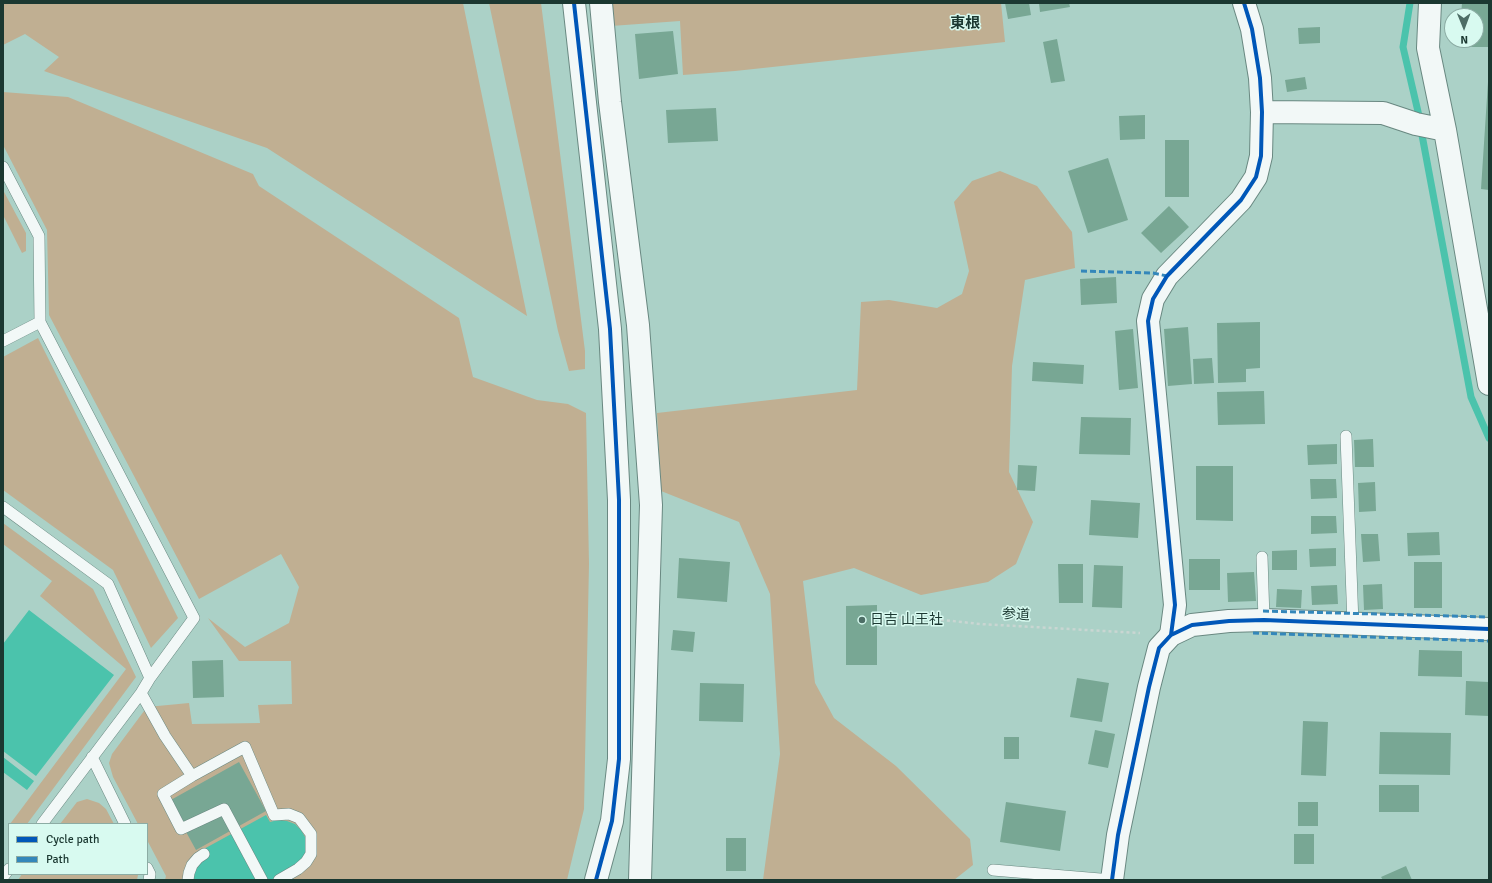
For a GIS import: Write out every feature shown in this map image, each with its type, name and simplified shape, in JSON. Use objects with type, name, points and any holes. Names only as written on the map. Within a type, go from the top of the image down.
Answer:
[{"type":"street","points":[[574,3],[610,329],[619,500],[619,759],[612,821],[596,880]]},
{"type":"street","points":[[601,3],[610,102],[638,325],[651,505],[640,880]]},
{"type":"street","points":[[1171,635],[1175,605],[1148,321],[1153,299],[1167,276],[1241,200],[1256,177],[1261,156],[1262,112],[1260,78],[1252,29],[1244,3]]},
{"type":"street","points":[[1430,3],[1428,48],[1445,130],[1489,384]]},
{"type":"street","points":[[1262,112],[1383,113],[1416,124],[1445,130]]},
{"type":"street","points":[[618,610],[647,610]]},
{"type":"street","points":[[1112,880],[1118,835],[1149,687],[1159,648],[1171,635],[1192,625],[1229,621],[1264,620],[1489,629]]},
{"type":"lane","points":[[3,168],[40,236],[40,322],[194,618],[150,678],[141,693],[43,823]]},
{"type":"lane","points":[[3,341],[40,322]]},
{"type":"lane","points":[[1346,436],[1353,624]]},
{"type":"lane","points":[[3,508],[108,584],[150,678]]},
{"type":"lane","points":[[1262,557],[1264,620]]},
{"type":"lane","points":[[141,693],[166,736],[192,776]]},
{"type":"lane","points":[[262,880],[224,809],[181,829],[163,794],[245,747],[274,815],[289,814],[299,818],[311,834],[312,854],[306,862],[290,874],[278,880]]},
{"type":"lane","points":[[92,757],[125,823]]},
{"type":"lane","points":[[188,880],[188,873],[192,865],[204,854]]},
{"type":"lane","points":[[148,870],[150,874],[148,880]]},
{"type":"lane","points":[[993,870],[1112,880]]},
{"type":"shaded area","points":[[3,3],[463,3],[527,316],[267,148],[44,71],[59,57],[25,34],[3,45]]},
{"type":"shaded area","points":[[489,3],[541,3],[585,351],[585,369],[569,371],[558,331]]},
{"type":"shaded area","points":[[610,3],[1001,3],[1005,42],[735,71],[683,75],[680,21],[611,26]]},
{"type":"shaded area","points":[[3,92],[68,97],[253,174],[259,186],[459,318],[473,377],[537,400],[568,404],[586,413],[589,564],[584,809],[567,880],[165,880],[166,876],[148,842],[148,823],[137,823],[113,777],[109,763],[112,754],[147,707],[189,703],[192,724],[260,723],[258,705],[292,704],[291,661],[239,661],[208,618],[245,647],[289,623],[299,587],[281,554],[199,599],[49,315],[47,230],[3,145]]},
{"type":"shaded area","points":[[1000,171],[1037,186],[1072,232],[1075,268],[1025,280],[1012,366],[1009,472],[1033,522],[1016,564],[988,582],[921,595],[854,568],[803,581],[815,683],[834,718],[896,766],[970,839],[973,865],[954,880],[763,880],[780,754],[770,594],[739,522],[661,491],[657,413],[857,390],[861,302],[889,300],[937,308],[962,294],[969,271],[954,202],[972,181]]},
{"type":"shaded area","points":[[3,190],[26,233],[26,251],[22,253],[3,215]]},
{"type":"shaded area","points":[[38,338],[178,618],[151,648],[113,570],[3,490],[3,357]]},
{"type":"shaded area","points":[[3,523],[93,589],[136,677],[28,823],[11,823],[126,669],[40,596],[52,581],[3,544]]},
{"type":"shaded area","points":[[29,610],[114,675],[36,776],[3,751],[3,644]]},
{"type":"shaded area","points":[[3,757],[34,781],[27,790],[3,772]]},
{"type":"shaded area","points":[[87,799],[99,803],[106,809],[113,823],[61,823],[77,802]]},
{"type":"shaded area","points":[[266,815],[270,822],[278,820],[287,821],[295,824],[301,830],[307,845],[303,861],[290,871],[273,880],[191,880],[202,850]]},
{"type":"shaded area","points":[[21,875],[138,875],[137,880],[18,880]]},
{"type":"building","points":[[1005,3],[1029,3],[1031,15],[1008,19]]},
{"type":"building","points":[[1039,3],[1069,3],[1070,7],[1040,12]]},
{"type":"building","points":[[1462,3],[1489,3],[1489,47],[1484,47],[1484,8],[1462,8]]},
{"type":"building","points":[[1320,27],[1320,43],[1299,44],[1298,28]]},
{"type":"building","points":[[673,31],[678,74],[639,79],[635,34]]},
{"type":"building","points":[[1057,39],[1065,81],[1051,83],[1043,42]]},
{"type":"building","points":[[1305,77],[1307,89],[1287,92],[1285,80]]},
{"type":"building","points":[[1489,82],[1489,190],[1481,189]]},
{"type":"building","points":[[716,108],[718,141],[668,143],[666,110]]},
{"type":"building","points":[[1145,115],[1145,139],[1120,140],[1119,116]]},
{"type":"building","points":[[1165,140],[1189,140],[1189,197],[1165,197]]},
{"type":"building","points":[[1108,158],[1128,220],[1088,233],[1068,171]]},
{"type":"building","points":[[1169,206],[1189,227],[1161,253],[1141,233]]},
{"type":"building","points":[[1116,277],[1117,303],[1081,305],[1080,279]]},
{"type":"building","points":[[1260,322],[1260,368],[1246,369],[1246,382],[1218,383],[1217,323]]},
{"type":"building","points":[[1188,327],[1192,384],[1168,386],[1164,329]]},
{"type":"building","points":[[1133,329],[1138,388],[1119,390],[1115,331]]},
{"type":"building","points":[[1212,358],[1214,383],[1194,384],[1193,359]]},
{"type":"building","points":[[1033,362],[1084,365],[1083,384],[1032,381]]},
{"type":"building","points":[[1264,391],[1265,424],[1218,425],[1217,392]]},
{"type":"building","points":[[1081,417],[1131,418],[1130,455],[1079,454]]},
{"type":"building","points":[[1373,439],[1374,467],[1355,467],[1354,440]]},
{"type":"building","points":[[1337,444],[1337,464],[1308,465],[1307,445]]},
{"type":"building","points":[[1018,465],[1037,466],[1035,491],[1017,490]]},
{"type":"building","points":[[1196,466],[1233,466],[1233,521],[1196,520]]},
{"type":"building","points":[[1310,479],[1336,479],[1337,498],[1311,499]]},
{"type":"building","points":[[1375,482],[1376,511],[1359,512],[1358,483]]},
{"type":"building","points":[[1091,500],[1140,503],[1138,538],[1089,535]]},
{"type":"building","points":[[1311,516],[1336,516],[1337,533],[1311,534]]},
{"type":"building","points":[[1439,532],[1440,555],[1408,556],[1407,533]]},
{"type":"building","points":[[1361,534],[1378,534],[1380,561],[1363,562]]},
{"type":"building","points":[[1336,548],[1336,566],[1310,567],[1309,549]]},
{"type":"building","points":[[1297,550],[1297,570],[1272,570],[1272,551]]},
{"type":"building","points":[[679,558],[730,562],[727,602],[677,598]]},
{"type":"building","points":[[1189,559],[1220,559],[1220,590],[1189,590]]},
{"type":"building","points":[[1414,562],[1442,562],[1442,608],[1414,608]]},
{"type":"building","points":[[1058,564],[1083,564],[1083,603],[1059,603]]},
{"type":"building","points":[[1094,565],[1123,566],[1122,608],[1092,607]]},
{"type":"building","points":[[1254,572],[1256,601],[1228,602],[1227,573]]},
{"type":"building","points":[[1382,584],[1383,609],[1364,610],[1363,585]]},
{"type":"building","points":[[1337,585],[1338,604],[1312,605],[1311,586]]},
{"type":"building","points":[[1277,589],[1302,590],[1301,608],[1276,607]]},
{"type":"building","points":[[877,605],[877,665],[846,665],[846,606]]},
{"type":"building","points":[[673,630],[695,632],[693,652],[671,650]]},
{"type":"building","points":[[1419,650],[1462,651],[1462,677],[1418,676]]},
{"type":"building","points":[[223,660],[224,697],[193,698],[192,661]]},
{"type":"building","points":[[1077,678],[1109,683],[1102,722],[1070,717]]},
{"type":"building","points":[[1466,681],[1489,682],[1489,716],[1465,715]]},
{"type":"building","points":[[700,683],[744,684],[743,722],[699,721]]},
{"type":"building","points":[[1303,721],[1328,722],[1326,776],[1301,775]]},
{"type":"building","points":[[1095,730],[1115,734],[1108,768],[1088,764]]},
{"type":"building","points":[[1380,732],[1451,733],[1450,775],[1379,774]]},
{"type":"building","points":[[1004,737],[1019,737],[1019,759],[1004,759]]},
{"type":"building","points":[[239,762],[266,811],[196,850],[169,801]]},
{"type":"building","points":[[1379,785],[1419,785],[1419,812],[1379,812]]},
{"type":"building","points":[[1006,802],[1066,811],[1060,851],[1000,842]]},
{"type":"building","points":[[1298,802],[1318,802],[1318,826],[1298,826]]},
{"type":"building","points":[[1294,834],[1314,834],[1314,864],[1294,864]]},
{"type":"building","points":[[726,838],[746,838],[746,871],[726,871]]},
{"type":"building","points":[[1406,866],[1412,880],[1383,880],[1381,877]]},
{"type":"waterway","points":[[1410,3],[1403,47],[1419,116]]},
{"type":"waterway","points":[[1422,135],[1471,397],[1489,438]]},
{"type":"marked path","points":[[1081,271],[1153,273],[1167,276]]},
{"type":"marked path","points":[[1263,611],[1489,617]]},
{"type":"marked path","points":[[1253,633],[1489,641]]},
{"type":"cycle path","points":[[574,3],[610,329],[619,500],[619,759],[612,821],[596,880]]},
{"type":"cycle path","points":[[1171,635],[1175,605],[1148,321],[1153,299],[1167,276],[1241,200],[1256,177],[1261,156],[1262,112],[1260,78],[1252,29],[1244,3]]},
{"type":"cycle path","points":[[1112,880],[1118,835],[1149,687],[1159,648],[1171,635],[1192,625],[1229,621],[1264,620],[1489,629]]},
{"type":"place","name":"日吉 山王社","points":[[862,620]]},
{"type":"district","name":"東根","points":[[965,24]]}]
